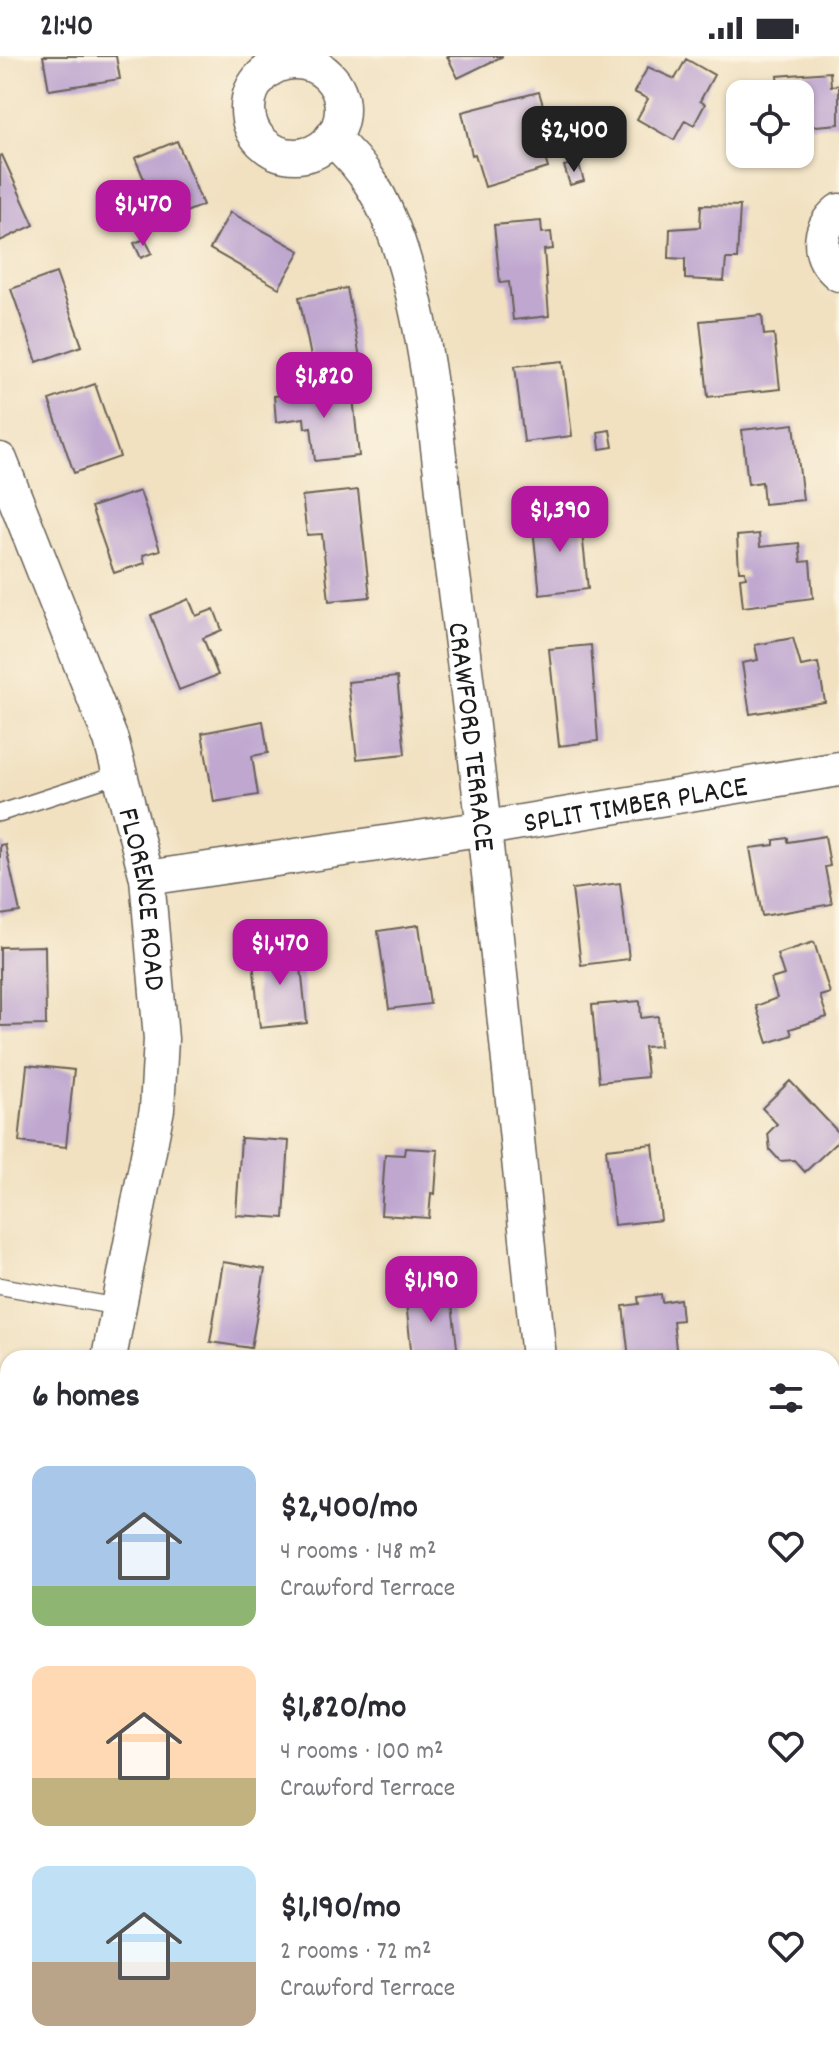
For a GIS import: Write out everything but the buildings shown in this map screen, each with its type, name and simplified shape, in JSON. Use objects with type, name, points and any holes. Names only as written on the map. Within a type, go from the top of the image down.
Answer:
[{"type":"street","name":"CRAWFORD TERRACE","points":[[331,138],[355,159],[379,191],[399,245],[421,339],[486,828],[538,1350]]},
{"type":"street","points":[[839,211],[826,226],[821,239],[826,260],[839,274]]},
{"type":"street","name":"FLORENCE ROAD","points":[[0,460],[111,740],[147,878],[161,1039],[157,1109],[111,1350]]},
{"type":"street","name":"SPLIT TIMBER PLACE","points":[[147,878],[486,828],[839,769]]},
{"type":"lane","points":[[0,813],[120,774]]},
{"type":"lane","points":[[0,1286],[119,1307]]}]
